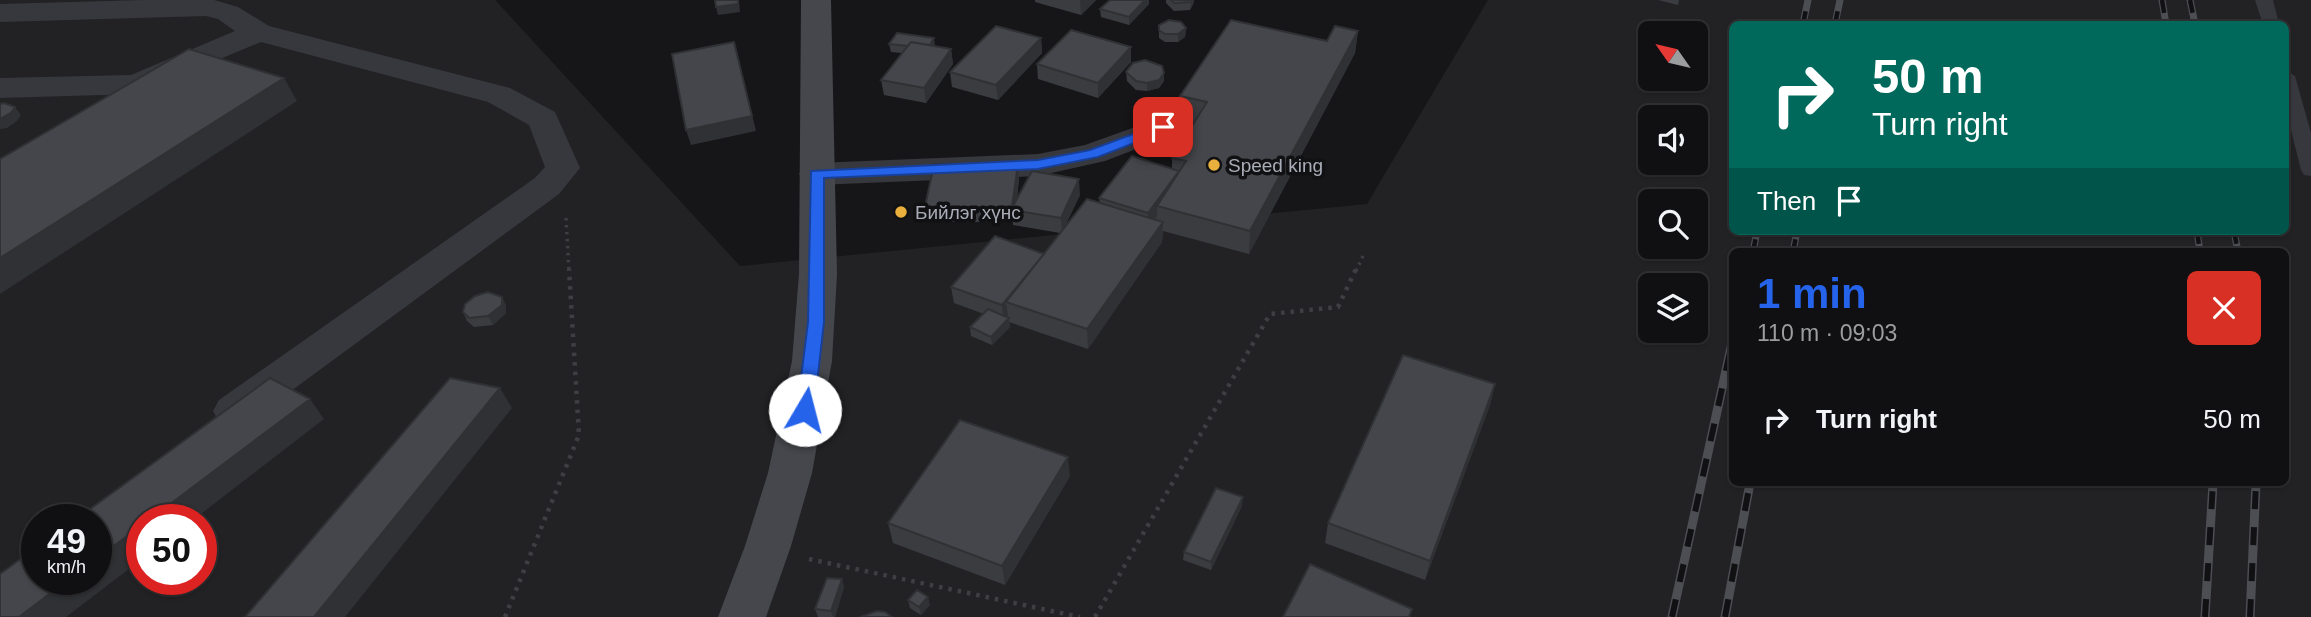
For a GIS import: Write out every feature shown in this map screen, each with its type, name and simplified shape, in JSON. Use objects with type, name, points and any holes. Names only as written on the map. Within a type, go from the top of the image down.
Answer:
[{"type":"main road","points":[[742,617],[768,550],[805,410],[812,364],[817,284],[816,0]]},
{"type":"street","points":[[0,13],[207,7],[228,13],[258,32]]},
{"type":"street","points":[[0,37],[178,28],[258,32],[499,95],[543,119],[563,168],[547,186],[205,431]]},
{"type":"street","points":[[0,88],[136,84],[258,32]]},
{"type":"street","points":[[816,174],[1038,165],[1104,150],[1163,127]]},
{"type":"lane","points":[[2264,0],[2270,21]]},
{"type":"lane","points":[[2289,87],[2311,170]]},
{"type":"path","points":[[505,617],[579,435],[563,168]]},
{"type":"path","points":[[1095,617],[1270,314],[1338,307],[1363,257]]},
{"type":"path","points":[[768,550],[1080,617]]},
{"type":"shaded area","points":[[0,0],[495,0],[740,266],[1367,204],[1488,0],[2311,0],[2311,617],[0,617]]},
{"type":"building","points":[[715,0],[738,0],[738,4],[716,7]]},
{"type":"building","points":[[1110,0],[1145,0],[1129,17],[1100,9]]},
{"type":"building","points":[[1171,0],[1191,0],[1191,2],[1174,3]]},
{"type":"building","points":[[1169,20],[1181,22],[1186,28],[1178,34],[1165,34],[1159,30],[1159,25]]},
{"type":"building","points":[[1231,20],[1327,41],[1335,26],[1358,31],[1250,231],[1157,206],[1186,161],[1172,158],[1207,102],[1180,96]]},
{"type":"building","points":[[996,26],[1041,38],[996,85],[950,72]]},
{"type":"building","points":[[1071,30],[1131,47],[1098,83],[1037,64]]},
{"type":"building","points":[[897,33],[934,38],[930,45],[911,42],[908,46],[889,44]]},
{"type":"building","points":[[734,42],[752,116],[686,130],[672,54]]},
{"type":"building","points":[[911,42],[951,49],[924,88],[881,80]]},
{"type":"building","points":[[189,49],[284,78],[0,258],[0,159]]},
{"type":"building","points":[[1145,60],[1162,66],[1164,73],[1159,80],[1147,83],[1136,81],[1126,72],[1133,63]]},
{"type":"building","points":[[0,104],[15,107],[11,113],[0,119]]},
{"type":"building","points":[[1132,156],[1179,171],[1148,213],[1099,198]]},
{"type":"building","points":[[934,164],[1018,164],[1012,207],[925,207]]},
{"type":"building","points":[[1032,171],[1079,179],[1061,218],[1011,210]]},
{"type":"building","points":[[1087,199],[1163,222],[1087,329],[1006,302]]},
{"type":"building","points":[[995,236],[1044,254],[1002,305],[951,287]]},
{"type":"building","points":[[488,292],[502,297],[502,305],[488,316],[469,318],[463,312],[465,304],[475,296]]},
{"type":"building","points":[[988,309],[1009,318],[991,337],[970,327]]},
{"type":"building","points":[[1403,355],[1495,384],[1430,561],[1328,523]]},
{"type":"building","points":[[270,378],[310,399],[170,504],[126,504],[126,537],[112,547],[112,504],[97,504]]},
{"type":"building","points":[[450,378],[500,388],[314,617],[245,617]]},
{"type":"building","points":[[960,420],[1068,457],[1002,566],[888,523]]},
{"type":"building","points":[[1216,488],[1243,497],[1211,562],[1184,552]]},
{"type":"building","points":[[21,559],[21,595],[48,595],[19,617],[0,617],[0,574]]},
{"type":"building","points":[[1310,564],[1412,609],[1409,617],[1283,617]]},
{"type":"building","points":[[827,578],[842,579],[831,611],[815,609]]},
{"type":"building","points":[[917,590],[928,597],[919,607],[908,600]]},
{"type":"building","points":[[877,611],[892,617],[860,617]]},
{"type":"railway","points":[[1804,21],[1808,0]]},
{"type":"railway","points":[[1836,21],[1840,0]]},
{"type":"railway","points":[[2162,0],[2166,21]]},
{"type":"railway","points":[[2190,0],[2194,21]]},
{"type":"railway","points":[[1754,248],[1756,235]]},
{"type":"railway","points":[[1794,248],[1796,235]]},
{"type":"railway","points":[[2198,235],[2199,248]]},
{"type":"railway","points":[[2235,235],[2237,248]]},
{"type":"railway","points":[[1672,617],[1729,357]]},
{"type":"railway","points":[[1725,617],[1749,486]]},
{"type":"railway","points":[[2205,617],[2213,486]]},
{"type":"railway","points":[[2250,617],[2256,486]]},
{"type":"place","name":"Speed king","points":[[1214,165]]},
{"type":"place","name":"Бийлэг хүнс","points":[[901,212]]},
{"type":"route","points":[[805,410],[816,322],[816,174],[1038,165],[1115,147],[1163,127]]}]
